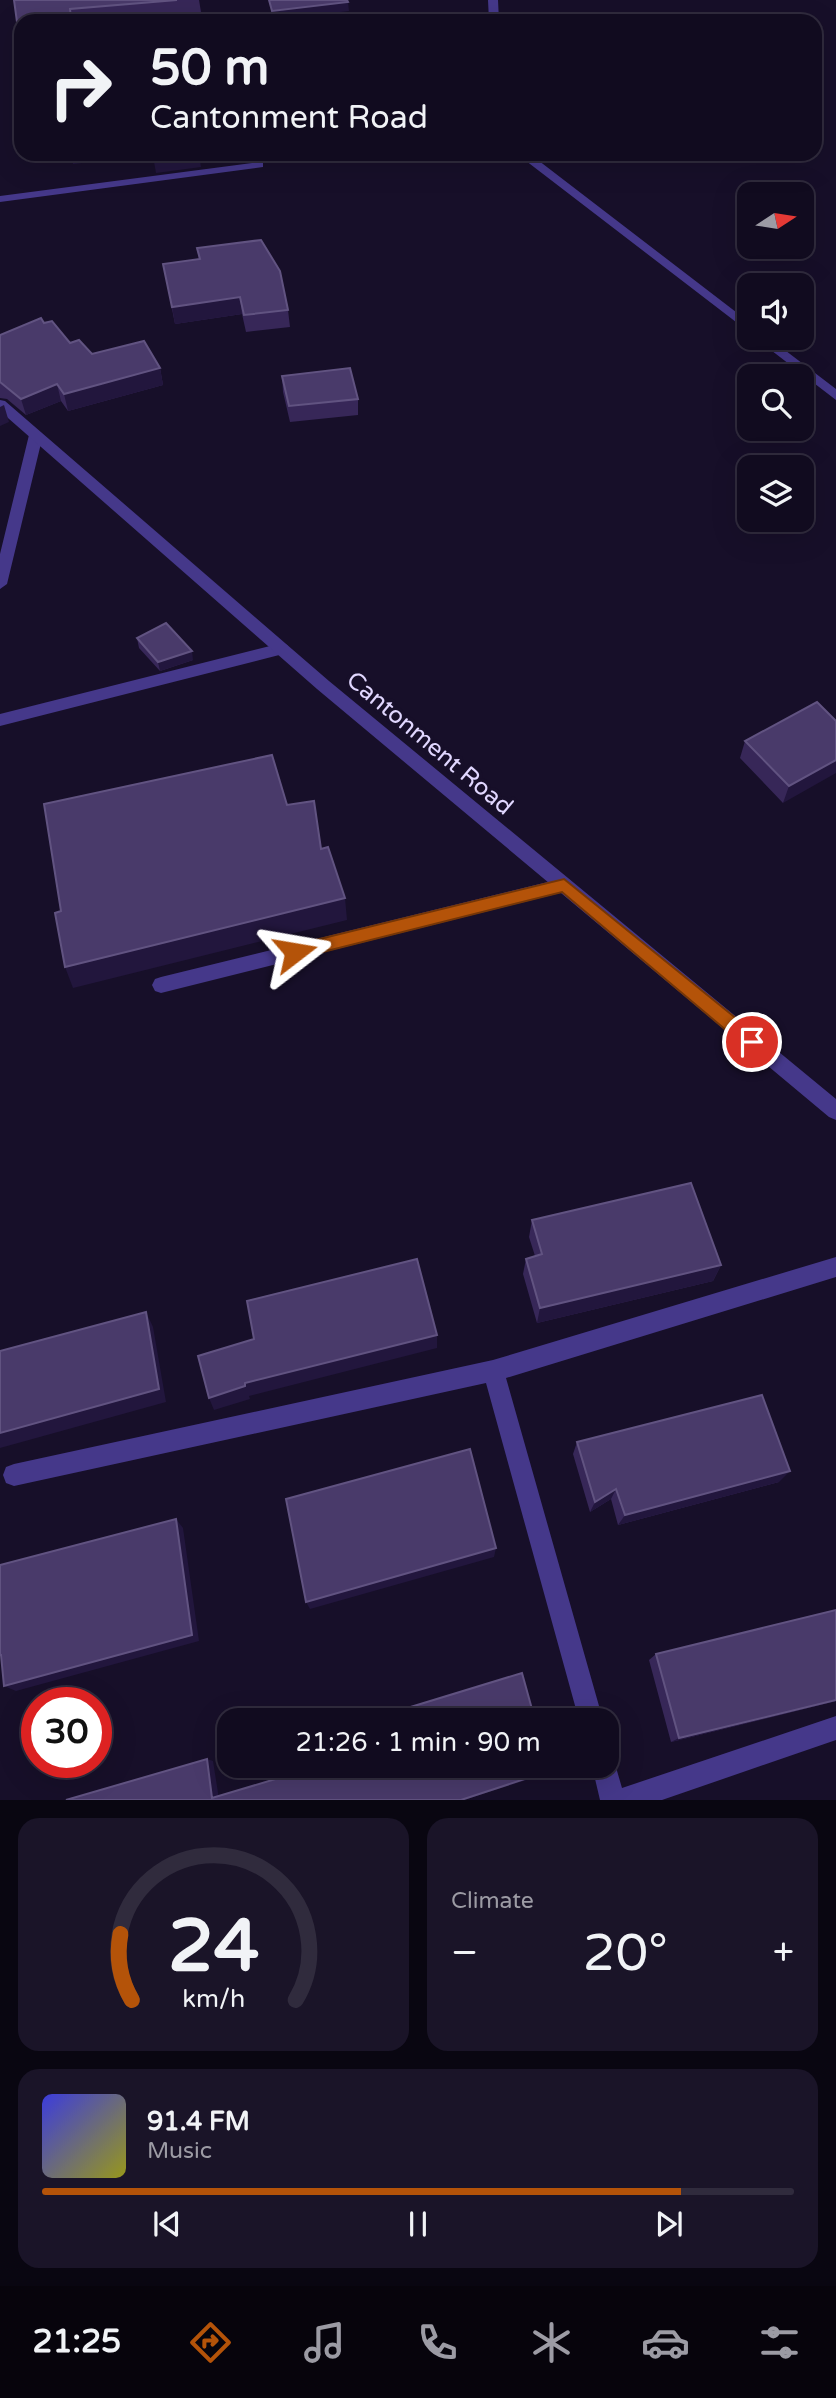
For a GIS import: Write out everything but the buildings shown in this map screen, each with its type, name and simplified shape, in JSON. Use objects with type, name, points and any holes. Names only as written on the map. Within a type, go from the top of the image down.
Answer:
[{"type":"street","points":[[532,161],[737,319]]},
{"type":"street","points":[[0,199],[260,165]]},
{"type":"street","points":[[777,350],[836,396]]},
{"type":"street","name":"Cantonment Road","points":[[0,404],[282,649],[836,1111]]},
{"type":"street","points":[[0,584],[36,435]]},
{"type":"street","points":[[0,720],[282,649]]},
{"type":"street","points":[[161,985],[564,885]]},
{"type":"street","points":[[13,1475],[493,1371],[836,1267]]},
{"type":"street","points":[[493,1371],[588,1708]]},
{"type":"street","points":[[624,1800],[836,1728]]},
{"type":"street","points":[[607,1778],[613,1800]]},
{"type":"route","points":[[295,952],[564,885],[752,1042]]}]
